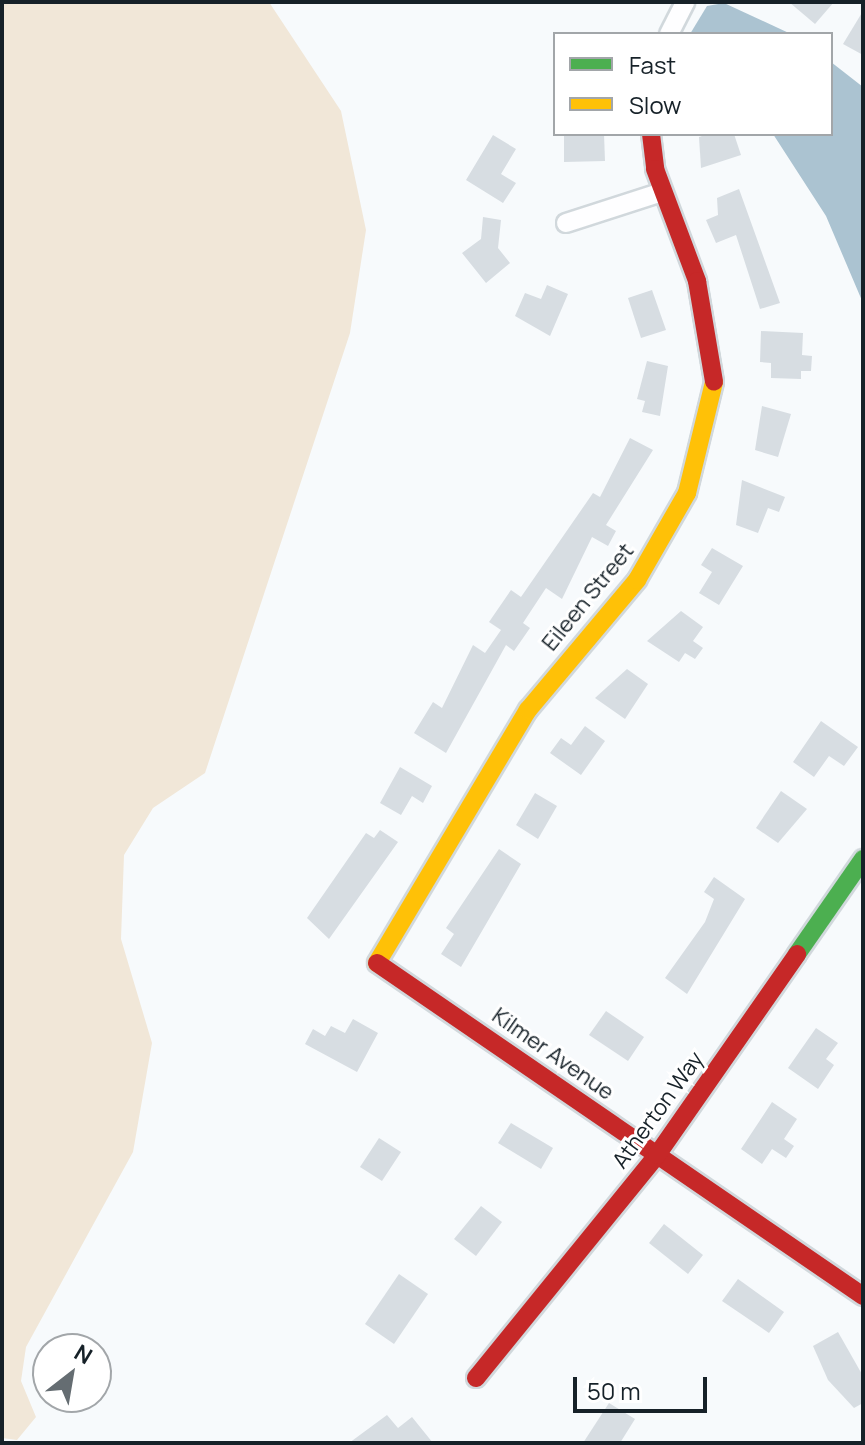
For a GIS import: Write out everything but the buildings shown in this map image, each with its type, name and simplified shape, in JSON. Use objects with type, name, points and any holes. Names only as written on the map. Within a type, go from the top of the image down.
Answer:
[{"type":"street","points":[[670,32],[685,2]]},
{"type":"street","name":"Eileen Street","points":[[373,960],[528,710],[637,580],[687,493],[713,403],[715,362],[697,281],[662,192],[651,136]]},
{"type":"street","points":[[566,223],[662,192]]},
{"type":"street","name":"Atherton Way","points":[[476,1378],[657,1155],[863,859]]},
{"type":"street","name":"Kilmer Avenue","points":[[373,960],[863,1296]]},
{"type":"shaded area","points":[[2,2],[269,2],[341,111],[366,230],[350,333],[205,773],[153,808],[124,855],[121,939],[152,1043],[133,1152],[26,1347],[21,1381],[36,1417],[17,1440],[2,1438]]},
{"type":"water","points":[[724,3],[787,32],[691,32],[707,6]]},
{"type":"water","points":[[833,64],[863,87],[863,303],[826,216],[774,136],[833,136]]},
{"type":"traffic: fast","points":[[797,954],[863,859]]},
{"type":"traffic: slow","points":[[377,963],[528,710],[637,580],[687,493],[714,382]]},
{"type":"traffic: jam","points":[[651,136],[655,169],[697,281],[714,382]]},
{"type":"traffic: jam","points":[[476,1378],[657,1155],[797,954]]},
{"type":"traffic: jam","points":[[377,963],[863,1296]]}]
